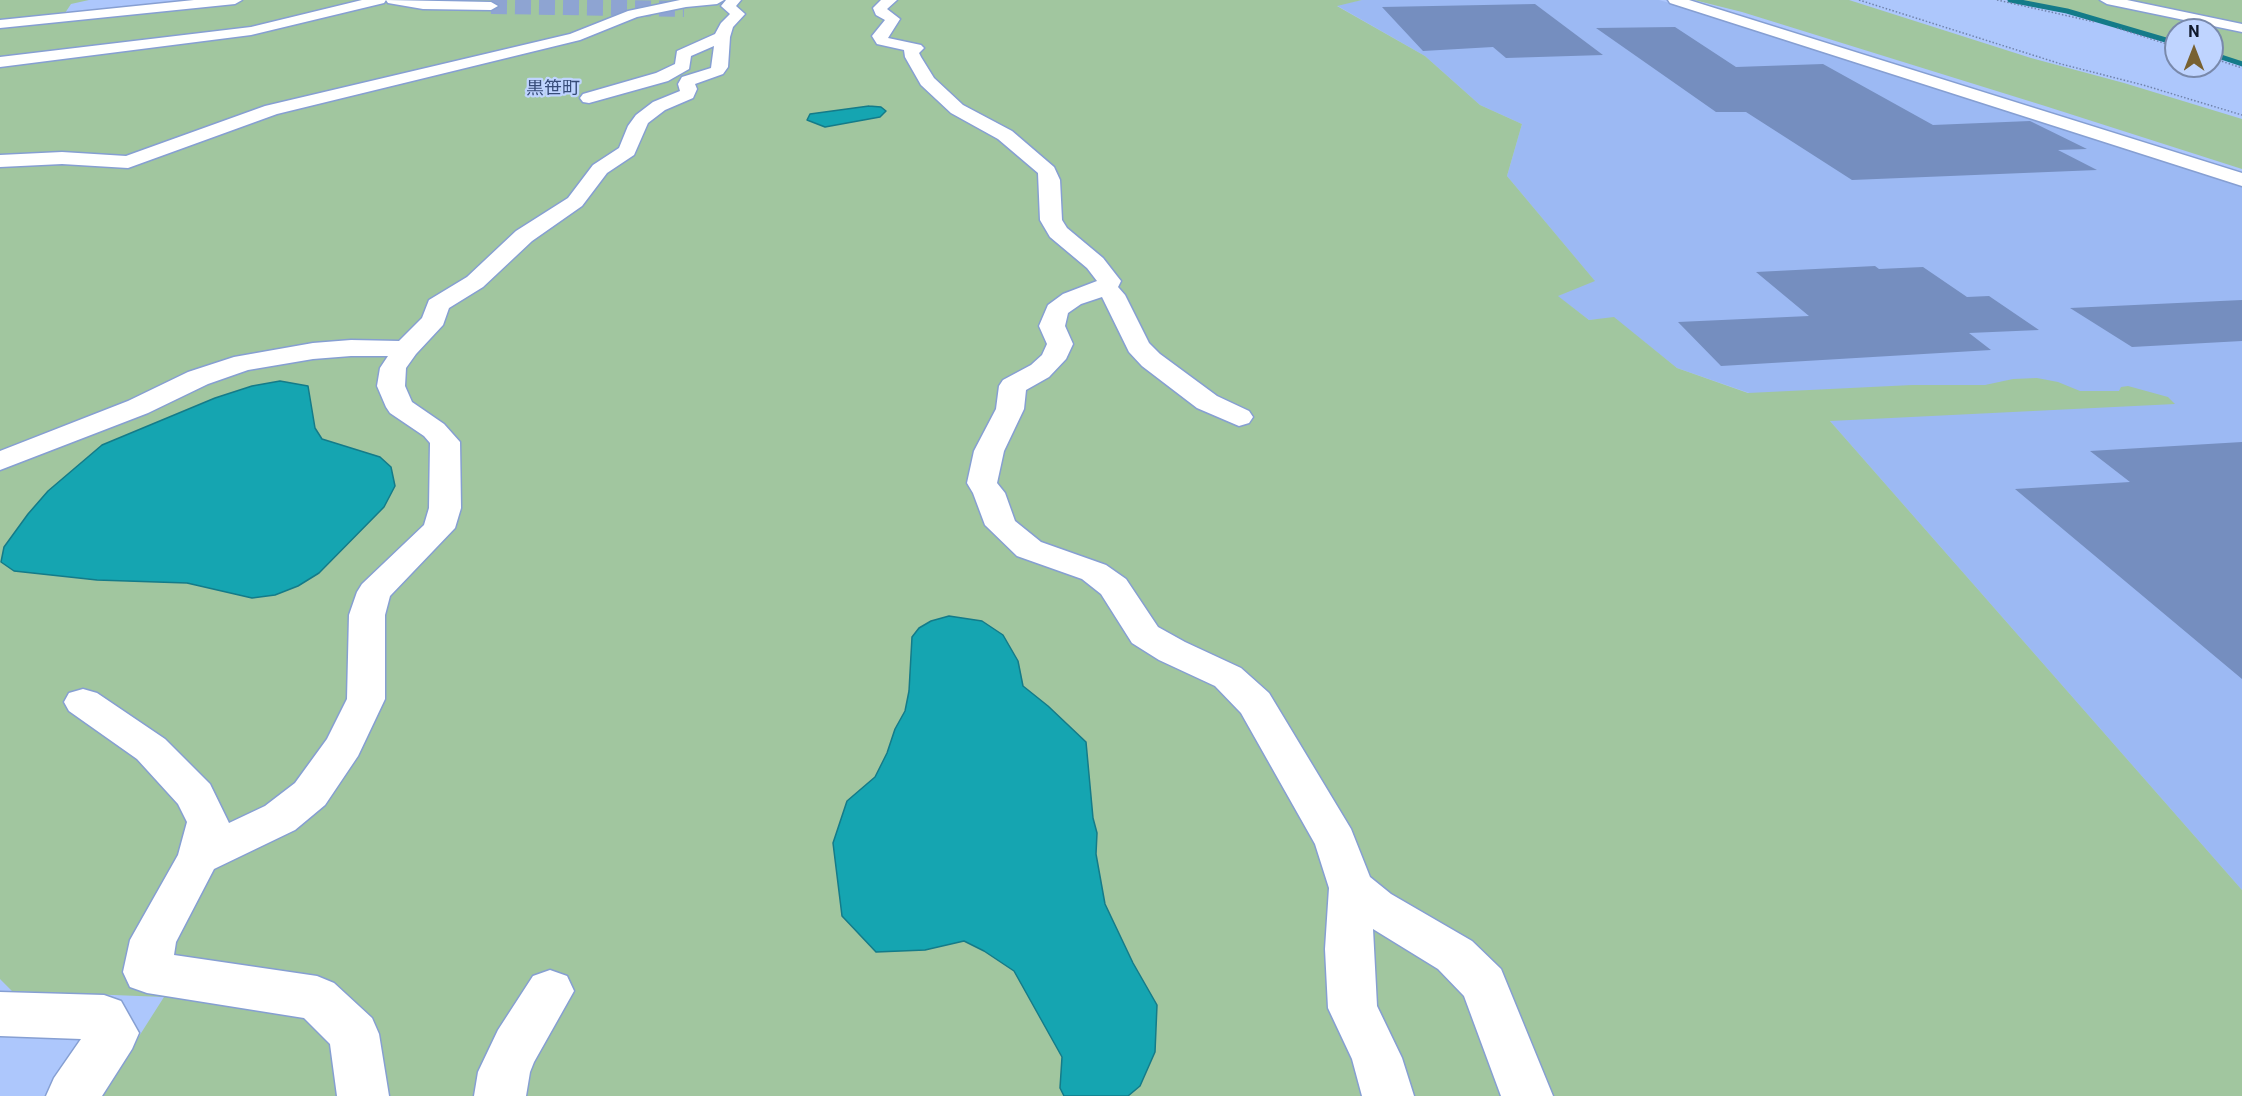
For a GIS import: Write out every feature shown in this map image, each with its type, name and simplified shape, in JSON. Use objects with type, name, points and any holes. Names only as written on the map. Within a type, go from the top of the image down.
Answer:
[{"type":"street","points":[[0,24],[50,13],[235,0]]},
{"type":"street","points":[[259,13],[341,4],[356,0]]},
{"type":"street","points":[[0,62],[251,31],[379,0]]},
{"type":"street","points":[[394,0],[423,5],[491,6]]},
{"type":"street","points":[[890,0],[880,8],[881,12],[892,19],[889,27],[880,36],[882,40],[916,48],[911,51],[927,81],[950,102],[987,127],[1005,135],[1047,171],[1050,180],[1051,220],[1058,232],[1095,263],[1109,281],[1106,288],[1072,299],[1057,310],[1052,326],[1060,344],[1053,359],[1040,371],[1013,386],[1010,409],[989,451],[982,483],[989,493],[1001,525],[1029,549],[1094,573],[1114,587],[1145,635],[1172,651],[1228,677],[1255,703],[1336,841],[1351,888],[1348,949],[1353,1008],[1377,1058],[1388,1096]]},
{"type":"street","points":[[1675,0],[2242,180]]},
{"type":"street","points":[[2107,0],[2242,28]]},
{"type":"street","points":[[0,161],[62,158],[128,162],[271,110],[575,37],[633,14],[686,3],[726,11]]},
{"type":"street","points":[[684,9],[726,11]]},
{"type":"street","points":[[589,98],[662,77],[683,66],[683,54],[726,11]]},
{"type":"street","points":[[199,857],[280,818],[310,794],[344,746],[366,699],[367,615],[374,592],[439,528],[445,508],[445,442],[434,430],[400,407],[391,386],[393,368],[406,350],[434,320],[438,305],[475,282],[524,236],[575,202],[600,169],[627,152],[642,119],[659,106],[687,94],[688,81],[717,71],[720,67],[726,11]]},
{"type":"street","points":[[0,79],[32,75]]},
{"type":"street","points":[[1106,288],[1113,295],[1137,346],[1151,360],[1207,402],[1239,417]]},
{"type":"street","points":[[0,461],[138,407],[198,378],[243,363],[313,351],[351,348],[406,350]]},
{"type":"street","points":[[83,702],[151,749],[195,795],[208,822],[199,857],[153,940],[147,972],[317,998],[354,1034],[363,1096]]},
{"type":"street","points":[[1351,888],[1375,907],[1455,955],[1484,984],[1527,1096]]},
{"type":"street","points":[[500,1096],[504,1072],[512,1055],[550,991]]},
{"type":"street","points":[[0,1014],[104,1017],[114,1033],[72,1096]]},
{"type":"path","points":[[1859,0],[2061,64],[2143,85],[2242,115]]},
{"type":"path","points":[[1996,0],[2104,24]]},
{"type":"path","points":[[2114,27],[2164,43]]},
{"type":"path","points":[[2224,62],[2242,68]]},
{"type":"shaded area","points":[[0,0],[89,0],[71,4],[65,13],[0,19]]},
{"type":"shaded area","points":[[244,0],[1362,0],[1337,6],[1425,56],[1480,105],[1522,124],[1507,176],[1595,281],[1558,296],[1589,320],[1614,317],[1677,368],[1748,393],[1912,385],[1985,385],[2013,379],[2037,378],[2058,382],[2080,391],[2119,391],[2121,387],[2128,386],[2168,397],[2175,404],[1830,421],[2242,890],[2242,1096],[101,1096],[164,997],[12,991],[0,979],[0,26]]},
{"type":"shaded area","points":[[1362,0],[1659,0],[1726,19],[2242,186],[2242,890],[1830,421],[1677,368],[1614,318],[1589,320],[1557,296],[1594,280],[1507,176],[1522,124],[1480,105],[1425,56],[1336,5]]},
{"type":"shaded area","points":[[1694,0],[1849,0],[2031,58],[2124,83],[2242,119],[2242,169],[1742,12]]},
{"type":"shaded area","points":[[2015,0],[2242,0],[2242,62],[2224,57],[2224,18],[2164,18],[2164,38],[2084,15]]},
{"type":"shaded area","points":[[869,106],[881,107],[886,111],[880,117],[825,127],[807,120],[810,114]]},
{"type":"shaded area","points":[[280,381],[308,386],[315,428],[322,439],[380,457],[391,467],[395,486],[384,507],[319,573],[298,586],[275,595],[252,598],[187,583],[97,580],[14,571],[1,562],[4,547],[28,514],[48,491],[102,445],[215,398],[252,386]]},
{"type":"shaded area","points":[[949,616],[982,621],[1003,635],[1018,661],[1023,686],[1086,742],[1093,818],[1097,833],[1096,854],[1105,904],[1133,963],[1157,1005],[1155,1052],[1140,1086],[1128,1096],[1064,1096],[1060,1088],[1062,1057],[1014,971],[984,951],[964,941],[925,950],[876,952],[842,916],[833,843],[847,801],[875,777],[905,711],[909,691],[912,637],[919,628],[931,621]]},
{"type":"building","points":[[1535,4],[1603,55],[1506,58],[1493,47],[1423,51],[1382,7]]},
{"type":"building","points":[[1675,27],[1736,67],[1823,64],[1933,125],[2030,121],[2087,149],[2058,150],[2097,170],[1852,180],[1746,112],[1716,112],[1596,28]]},
{"type":"building","points":[[1875,266],[1879,269],[1923,267],[1967,297],[1989,296],[2039,330],[1969,333],[1991,350],[1721,366],[1678,322],[1809,316],[1756,272]]},
{"type":"building","points":[[2242,300],[2242,341],[2132,347],[2070,308]]},
{"type":"building","points":[[2242,442],[2242,679],[2015,489],[2130,482],[2090,451]]},
{"type":"waterway","points":[[2010,0],[2067,11],[2164,39]]},
{"type":"waterway","points":[[2224,58],[2242,64]]},
{"type":"tunnel","points":[[491,6],[684,9]]},
{"type":"district","name":"黒笹町","points":[[553,89]]}]
